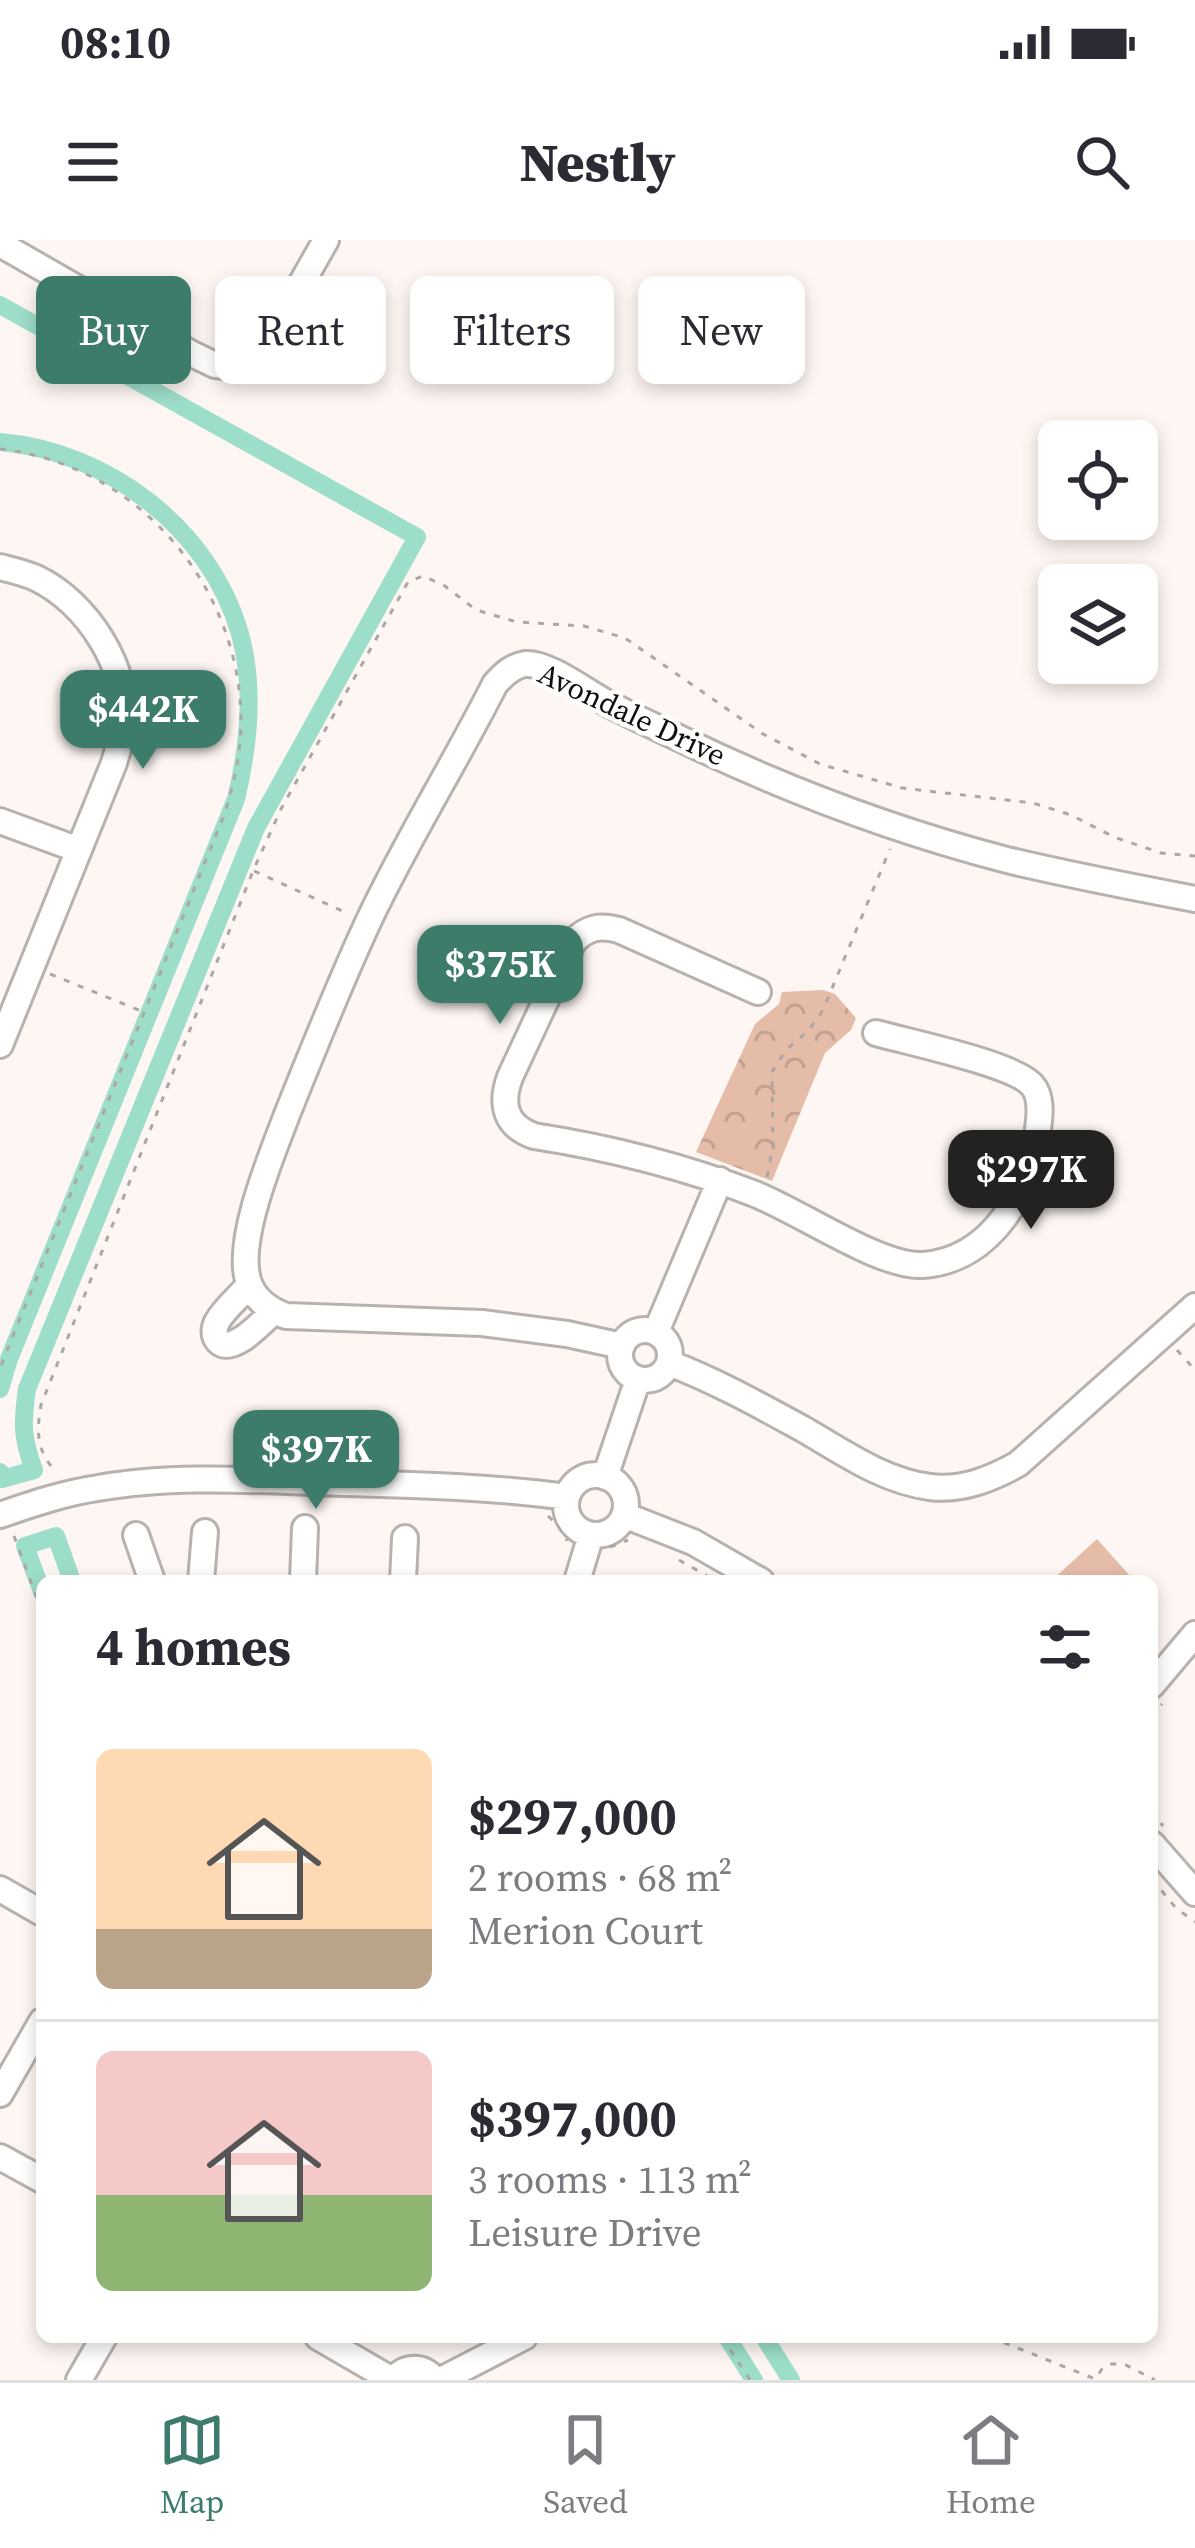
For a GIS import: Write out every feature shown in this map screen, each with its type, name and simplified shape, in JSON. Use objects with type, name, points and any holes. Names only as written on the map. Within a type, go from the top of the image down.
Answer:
[{"type":"street","points":[[0,244],[190,353],[215,365],[234,367],[255,357],[271,338],[326,240]]},
{"type":"street","points":[[0,566],[36,578],[72,601],[104,640],[119,683],[124,724],[114,763],[0,1045]]},
{"type":"street","name":"Avondale Drive","points":[[250,1286],[247,1255],[262,1180],[328,1011],[425,810],[495,684],[508,671],[526,664],[545,668],[697,747],[895,825],[1003,859],[1195,899]]},
{"type":"street","points":[[0,821],[79,850]]},
{"type":"street","points":[[758,992],[619,930],[592,928],[573,942],[505,1089],[510,1123],[520,1132],[634,1154],[720,1180],[893,1261],[920,1265],[945,1260],[971,1248],[1011,1209],[1024,1186],[1038,1134],[1036,1091],[1010,1071],[876,1033]]},
{"type":"street","points":[[656,1332],[720,1180]]},
{"type":"street","points":[[274,1311],[233,1344],[218,1340],[215,1326],[250,1286],[274,1311],[292,1317],[524,1327],[622,1346]]},
{"type":"street","points":[[669,1363],[741,1395],[871,1468],[933,1487],[964,1486],[1018,1464],[1195,1306]]},
{"type":"street","points":[[636,1332],[656,1332],[667,1342],[669,1363],[661,1375],[638,1379],[625,1370],[622,1346],[636,1332]]},
{"type":"street","points":[[605,1477],[638,1379]]},
{"type":"street","points":[[580,1575],[597,1544],[624,1515],[620,1487],[605,1477],[592,1476],[572,1486],[566,1507],[573,1525],[597,1544]]},
{"type":"street","points":[[7,1525],[54,1497],[138,1482],[200,1479],[500,1488],[567,1497]]},
{"type":"street","points":[[624,1515],[693,1542],[751,1575]]},
{"type":"street","points":[[303,1575],[305,1528]]},
{"type":"street","points":[[201,1575],[205,1532]]},
{"type":"street","points":[[136,1535],[150,1575]]},
{"type":"street","points":[[404,1538],[404,1575]]},
{"type":"street","points":[[1158,1678],[1195,1634]]},
{"type":"street","points":[[1158,1851],[1195,1893]]},
{"type":"street","points":[[0,1889],[36,1910]]},
{"type":"street","points":[[0,2094],[36,2031]]},
{"type":"street","points":[[0,2157],[36,2177]]},
{"type":"street","points":[[79,2380],[101,2343]]},
{"type":"street","points":[[328,2343],[393,2380],[412,2368],[438,2380],[512,2343]]},
{"type":"path","points":[[0,449],[32,455],[91,477],[137,507],[179,547],[208,592],[229,641],[241,726],[225,813],[0,1368]]},
{"type":"path","points":[[51,1466],[41,1453],[37,1427],[41,1405],[253,871],[281,809],[408,582],[423,576],[476,610],[517,622],[584,626],[625,638],[763,734],[820,764],[902,788],[1033,803],[1161,853],[1195,856]]},
{"type":"path","points":[[762,1197],[773,1146],[772,1072],[823,1010],[895,838],[902,788]]},
{"type":"path","points":[[253,871],[368,923]]},
{"type":"path","points":[[1164,1335],[1195,1370]]},
{"type":"path","points":[[538,1512],[553,1518],[570,1550]]},
{"type":"path","points":[[7,1525],[36,1597]]},
{"type":"path","points":[[597,1544],[627,1540],[641,1544]]},
{"type":"path","points":[[1158,1886],[1195,1922]]},
{"type":"path","points":[[726,2343],[750,2380]]},
{"type":"path","points":[[1005,2343],[1095,2379],[1102,2368],[1120,2364],[1155,2380]]},
{"type":"green space","points":[[782,992],[835,994],[856,1018],[851,1030],[825,1053],[772,1181],[696,1152],[755,1024],[779,1004]]},
{"type":"green space","points":[[1097,1539],[1129,1575],[1058,1575]]},
{"type":"waterway","points":[[0,305],[417,537],[256,828],[27,1389],[24,1430],[34,1470],[2,1479],[0,1472]]},
{"type":"waterway","points":[[0,442],[40,448],[78,461],[115,479],[179,529],[225,596],[245,654],[249,696],[236,799],[0,1389]]},
{"type":"waterway","points":[[36,1576],[25,1546],[56,1536],[70,1575]]},
{"type":"waterway","points":[[731,2343],[754,2380]]},
{"type":"waterway","points":[[768,2343],[791,2380]]}]
